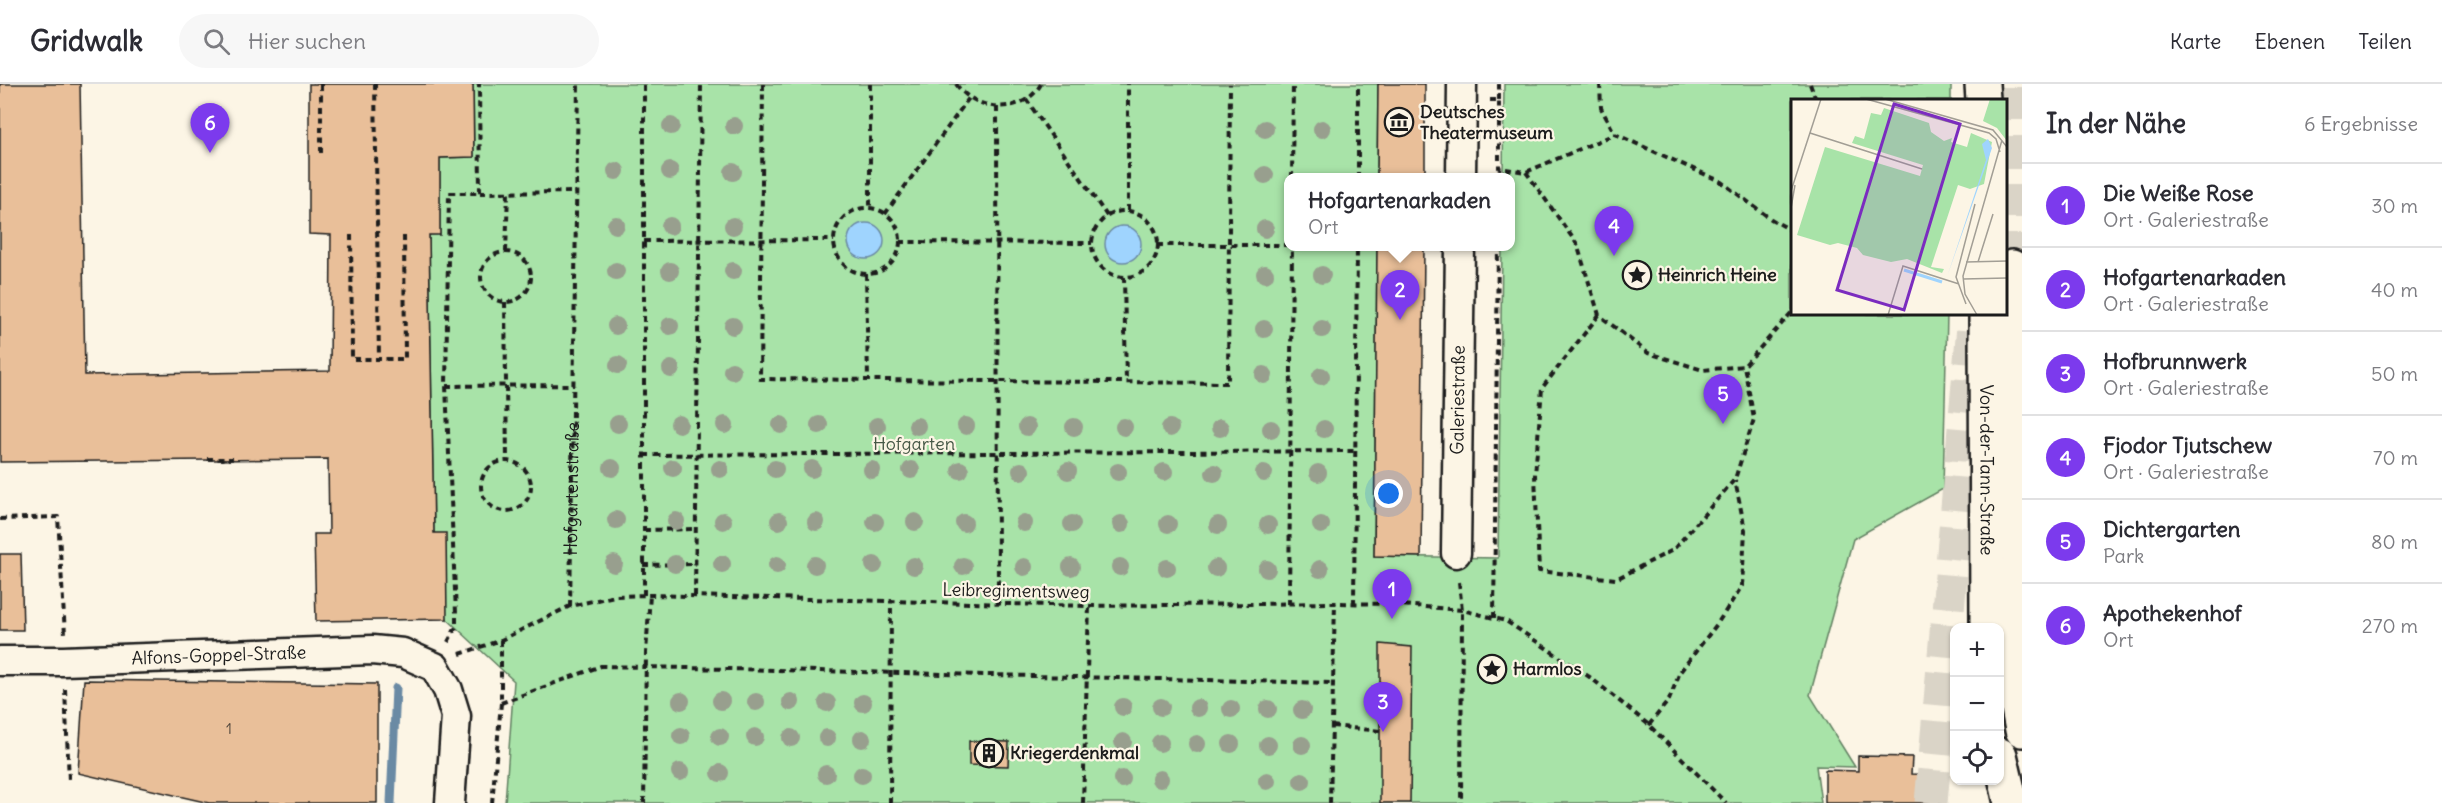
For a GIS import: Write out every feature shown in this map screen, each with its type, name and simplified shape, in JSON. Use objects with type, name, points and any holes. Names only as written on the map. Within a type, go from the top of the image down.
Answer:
[{"type":"main road","points":[[1982,84],[1983,99]]},
{"type":"main road","points":[[2012,267],[2012,610],[2014,686],[2022,730]]},
{"type":"main road","name":"Von-der-Tann-Straße","points":[[1986,315],[1987,623]]},
{"type":"main road","points":[[2004,771],[2012,803]]},
{"type":"street","points":[[1461,173],[1462,84]]},
{"type":"street","name":"Galeriestraße","points":[[1456,553],[1460,251]]},
{"type":"street","name":"Alfons-Goppel-Straße","points":[[0,661],[64,651],[372,650],[402,653],[435,667]]},
{"type":"street","points":[[435,667],[448,690],[456,716],[450,803]]},
{"type":"path","points":[[321,84],[321,157]]},
{"type":"path","points":[[375,84],[379,359]]},
{"type":"path","points":[[480,84],[480,193]]},
{"type":"path","name":"Hofgartenstraße","points":[[570,606],[578,84]]},
{"type":"path","points":[[644,84],[644,595]]},
{"type":"path","points":[[695,596],[701,84]]},
{"type":"path","points":[[763,84],[760,379],[1228,383],[1230,84]]},
{"type":"path","points":[[870,84],[870,208]]},
{"type":"path","points":[[956,84],[969,98],[982,105],[997,107],[1012,106],[1026,99],[1041,84]]},
{"type":"path","points":[[1128,84],[1128,211]]},
{"type":"path","points":[[1292,173],[1293,84]]},
{"type":"path","points":[[1358,173],[1359,84]]},
{"type":"path","points":[[1499,84],[1499,100]]},
{"type":"path","points":[[1600,84],[1601,108],[1615,134],[1720,181],[1771,219],[1791,230]]},
{"type":"path","points":[[1809,84],[1816,99]]},
{"type":"path","points":[[885,214],[969,98]]},
{"type":"path","points":[[1026,99],[1107,216]]},
{"type":"path","points":[[997,107],[998,604]]},
{"type":"path","points":[[1508,169],[1526,172],[1615,134]]},
{"type":"path","points":[[1499,168],[1499,173]]},
{"type":"path","points":[[1526,172],[1576,244],[1599,315],[1648,353],[1703,370],[1744,366],[1791,313]]},
{"type":"path","points":[[506,252],[507,192]]},
{"type":"path","points":[[456,627],[446,386],[449,193],[576,192]]},
{"type":"path","points":[[870,208],[885,214],[893,221],[898,231],[900,242],[898,252],[886,268],[876,273],[866,274],[847,267],[835,250],[836,229],[850,213],[870,208]]},
{"type":"path","points":[[1128,211],[1146,219],[1152,226],[1157,245],[1156,255],[1143,271],[1134,276],[1124,277],[1104,270],[1093,253],[1092,243],[1099,223],[1107,216],[1128,211]]},
{"type":"path","points":[[351,235],[352,359],[405,359],[404,235]]},
{"type":"path","points":[[644,241],[834,240]]},
{"type":"path","points":[[900,242],[1092,243]]},
{"type":"path","points":[[1157,245],[1230,243],[1284,246]]},
{"type":"path","points":[[1289,604],[1290,251]]},
{"type":"path","points":[[1354,604],[1357,251]]},
{"type":"path","points":[[1494,618],[1498,251]]},
{"type":"path","points":[[506,252],[515,253],[522,258],[531,273],[527,290],[522,296],[505,302],[498,301],[485,291],[480,277],[485,262],[491,256],[506,252]]},
{"type":"path","points":[[866,274],[868,380]]},
{"type":"path","points":[[1124,277],[1126,382]]},
{"type":"path","points":[[505,302],[507,461]]},
{"type":"path","points":[[1599,315],[1542,388],[1535,475],[1539,571],[1616,579],[1673,550],[1735,479],[1754,419],[1744,366]]},
{"type":"path","points":[[446,386],[574,385]]},
{"type":"path","points":[[644,454],[1355,451]]},
{"type":"path","points":[[207,459],[233,459]]},
{"type":"path","points":[[507,461],[523,467],[531,482],[528,499],[515,510],[507,512],[491,507],[482,494],[481,486],[486,471],[499,462],[507,461]]},
{"type":"path","points":[[1649,725],[1669,700],[1680,672],[1717,624],[1742,586],[1744,530],[1735,479]]},
{"type":"path","points":[[0,519],[58,517],[69,781]]},
{"type":"path","points":[[644,530],[696,529]]},
{"type":"path","points":[[644,565],[696,564]]},
{"type":"path","points":[[644,803],[646,668],[650,595]]},
{"type":"path","name":"Leibregimentsweg","points":[[570,606],[615,596],[650,595],[1089,606],[1335,603],[1462,610],[1506,621],[1591,678],[1649,725],[1726,803]]},
{"type":"path","points":[[890,803],[891,601]]},
{"type":"path","points":[[1330,803],[1335,603]]},
{"type":"path","points":[[435,667],[473,648],[501,640],[570,606]]},
{"type":"path","points":[[1083,803],[1089,606]]},
{"type":"path","points":[[1461,803],[1462,610]]},
{"type":"path","points":[[492,803],[501,703],[501,640]]},
{"type":"path","points":[[501,703],[601,666],[1333,683]]},
{"type":"path","points":[[1332,726],[1380,731]]},
{"type":"green space","name":"Hofgarten","points":[[473,84],[1378,84],[1377,173],[1284,173],[1284,251],[1377,251],[1374,556],[1498,558],[1502,251],[1515,251],[1515,173],[1503,173],[1504,84],[1951,84],[1951,99],[1791,99],[1791,315],[1947,315],[1943,489],[1853,539],[1810,695],[1855,767],[1816,766],[1821,803],[505,803],[514,681],[447,619],[434,533],[429,235],[440,234],[440,158],[474,157]]},
{"type":"water","points":[[866,223],[878,229],[884,241],[878,253],[866,259],[854,253],[848,241],[854,229]]},
{"type":"water","points":[[1123,226],[1135,232],[1141,244],[1135,256],[1123,262],[1111,256],[1105,244],[1111,232]]},
{"type":"building","points":[[0,84],[80,84],[85,375],[330,371],[331,235],[309,234],[309,84],[473,84],[474,157],[440,158],[440,235],[429,235],[434,533],[446,533],[447,619],[316,621],[314,534],[329,534],[328,459],[0,462]]},
{"type":"building","points":[[1378,84],[1425,84],[1425,173],[1377,173]]},
{"type":"building","points":[[1377,251],[1424,251],[1421,557],[1374,556]]},
{"type":"building","points":[[0,554],[21,554],[23,630],[0,630]]},
{"type":"building","points":[[1380,644],[1412,647],[1410,803],[1380,803]]},
{"type":"building","points":[[84,680],[377,684],[377,803],[209,803],[78,773]]},
{"type":"building","name":"Kriegerdenkmal","points":[[969,741],[1009,742],[1008,766],[969,765]]},
{"type":"building","points":[[1858,756],[1912,757],[1911,774],[1944,775],[1943,803],[1825,803],[1825,770],[1858,771]]},
{"type":"waterway","points":[[391,803],[396,688]]},
{"type":"tunnel","points":[[2012,267],[2013,84]]},
{"type":"tunnel","points":[[1931,803],[1974,315]]},
{"type":"place","name":"Deutsches Theatermuseum","points":[[1399,122]]},
{"type":"place","name":"Apothekenhof","points":[[210,153]]},
{"type":"place","name":"Fjodor Tjutschew","points":[[1614,256]]},
{"type":"place","name":"Heinrich Heine","points":[[1637,275]]},
{"type":"place","name":"Hofgartenarkaden","points":[[1400,320]]},
{"type":"place","name":"Dichtergarten","points":[[1723,424]]},
{"type":"place","name":"Die Weiße Rose","points":[[1392,619]]},
{"type":"place","name":"Harmlos","points":[[1492,669]]},
{"type":"place","name":"Hofbrunnwerk","points":[[1383,732]]},
{"type":"place","name":"Kriegerdenkmal","points":[[989,753]]}]
